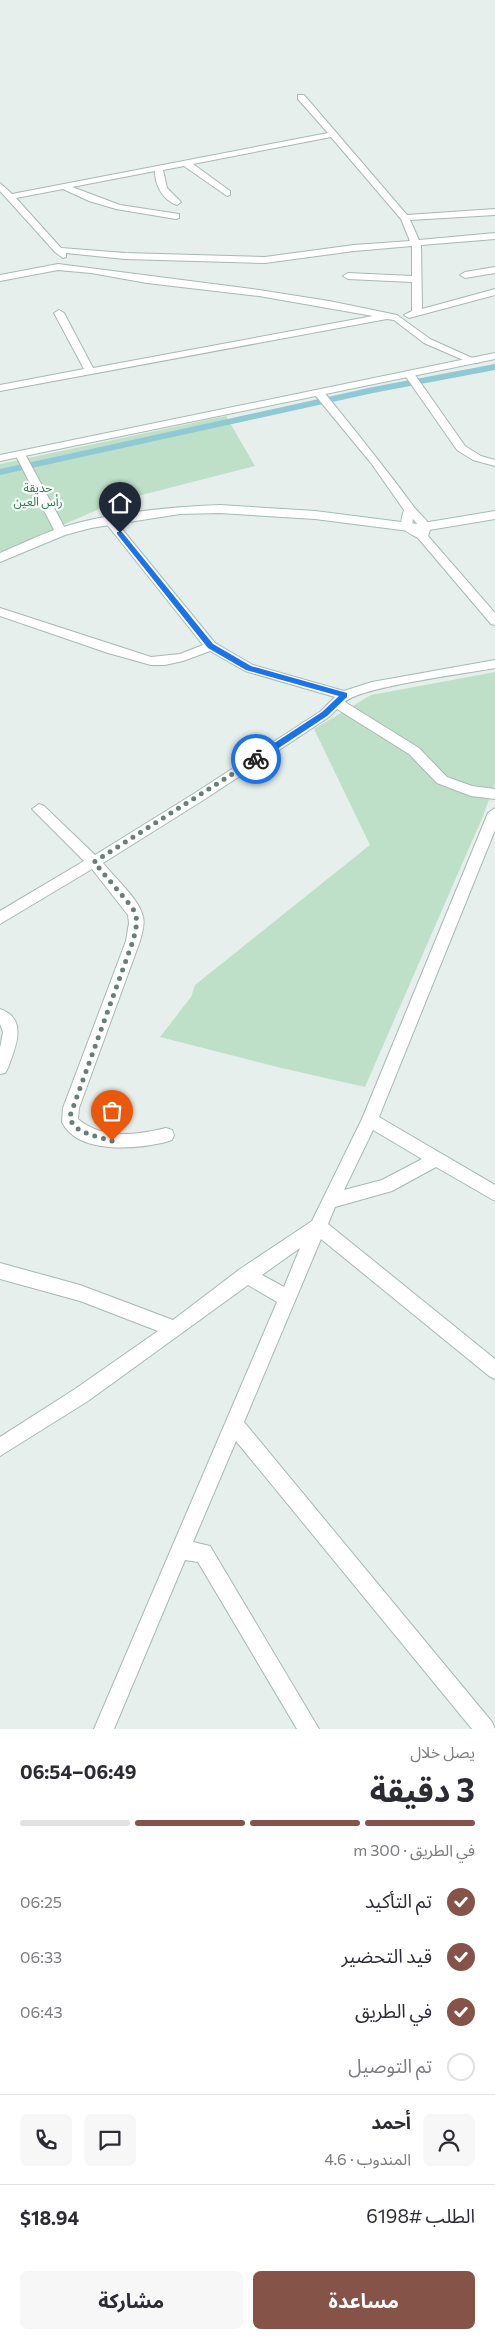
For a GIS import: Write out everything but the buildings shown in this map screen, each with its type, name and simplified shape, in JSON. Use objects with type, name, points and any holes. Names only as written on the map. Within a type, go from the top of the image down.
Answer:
[{"type":"street","points":[[301,97],[331,135],[405,218],[416,244],[417,312]]},
{"type":"street","points":[[0,204],[65,186],[331,135]]},
{"type":"street","points":[[187,164],[227,193]]},
{"type":"street","points":[[158,169],[158,180],[163,190],[177,202]]},
{"type":"street","points":[[0,186],[65,257],[92,270]]},
{"type":"street","points":[[65,186],[80,196],[118,207],[176,216]]},
{"type":"street","points":[[405,218],[495,212]]},
{"type":"street","points":[[58,250],[125,256],[265,260],[354,248],[495,236]]},
{"type":"street","points":[[58,267],[65,257]]},
{"type":"street","points":[[0,278],[58,267],[294,298],[393,317],[427,341],[474,361]]},
{"type":"street","points":[[465,275],[495,270]]},
{"type":"street","points":[[348,276],[416,279]]},
{"type":"street","points":[[0,388],[393,317],[495,292]]},
{"type":"street","points":[[59,314],[90,371]]},
{"type":"street","points":[[0,458],[21,457],[325,400],[413,381],[495,356]]},
{"type":"street","points":[[413,381],[461,448],[477,458],[495,462]]},
{"type":"street","points":[[325,400],[375,461],[495,621]]},
{"type":"street","points":[[21,457],[61,532]]},
{"type":"street","points":[[0,558],[61,532],[109,520],[180,510],[220,509],[315,515],[426,528],[495,515]]},
{"type":"street","points":[[403,524],[410,510]]},
{"type":"street","points":[[109,520],[211,646],[249,668],[341,699],[414,751],[442,780],[471,791],[495,794]]},
{"type":"street","points":[[0,612],[112,650],[152,661],[183,657],[211,646]]},
{"type":"street","points":[[0,918],[94,862],[256,759],[325,714],[341,699],[372,686],[495,664]]},
{"type":"street","points":[[39,809],[94,862],[136,912],[137,920],[133,941],[71,1108],[70,1122],[82,1131],[112,1141],[146,1141],[166,1135]]},
{"type":"street","points":[[104,1729],[318,1226],[332,1201],[370,1120],[495,813]]},
{"type":"street","points":[[0,1014],[12,1026],[12,1033],[0,1068]]},
{"type":"street","points":[[370,1120],[495,1194]]},
{"type":"street","points":[[332,1201],[386,1186],[436,1159]]},
{"type":"street","points":[[0,1447],[131,1362],[173,1328],[318,1226]]},
{"type":"street","points":[[318,1226],[495,1370]]},
{"type":"street","points":[[0,1271],[80,1293],[173,1328]]},
{"type":"street","points":[[246,1275],[287,1298]]},
{"type":"street","points":[[233,1423],[485,1729]]},
{"type":"street","points":[[179,1550],[204,1553],[309,1729]]},
{"type":"green space","name":"حديقة رأس العين","points":[[226,416],[255,466],[118,501],[0,552],[0,464]]},
{"type":"green space","points":[[495,672],[495,783],[483,816],[365,1087],[160,1037],[191,997],[195,985],[370,845],[314,729],[371,695]]},
{"type":"waterway","points":[[0,472],[373,390],[495,367]]},
{"type":"way so far","points":[[112,1141],[82,1131],[70,1122],[71,1108],[133,941],[137,920],[136,912],[94,862],[256,759]]},
{"type":"route","points":[[120,533],[211,646],[225,656],[249,668],[344,695],[325,714],[256,759]]}]
